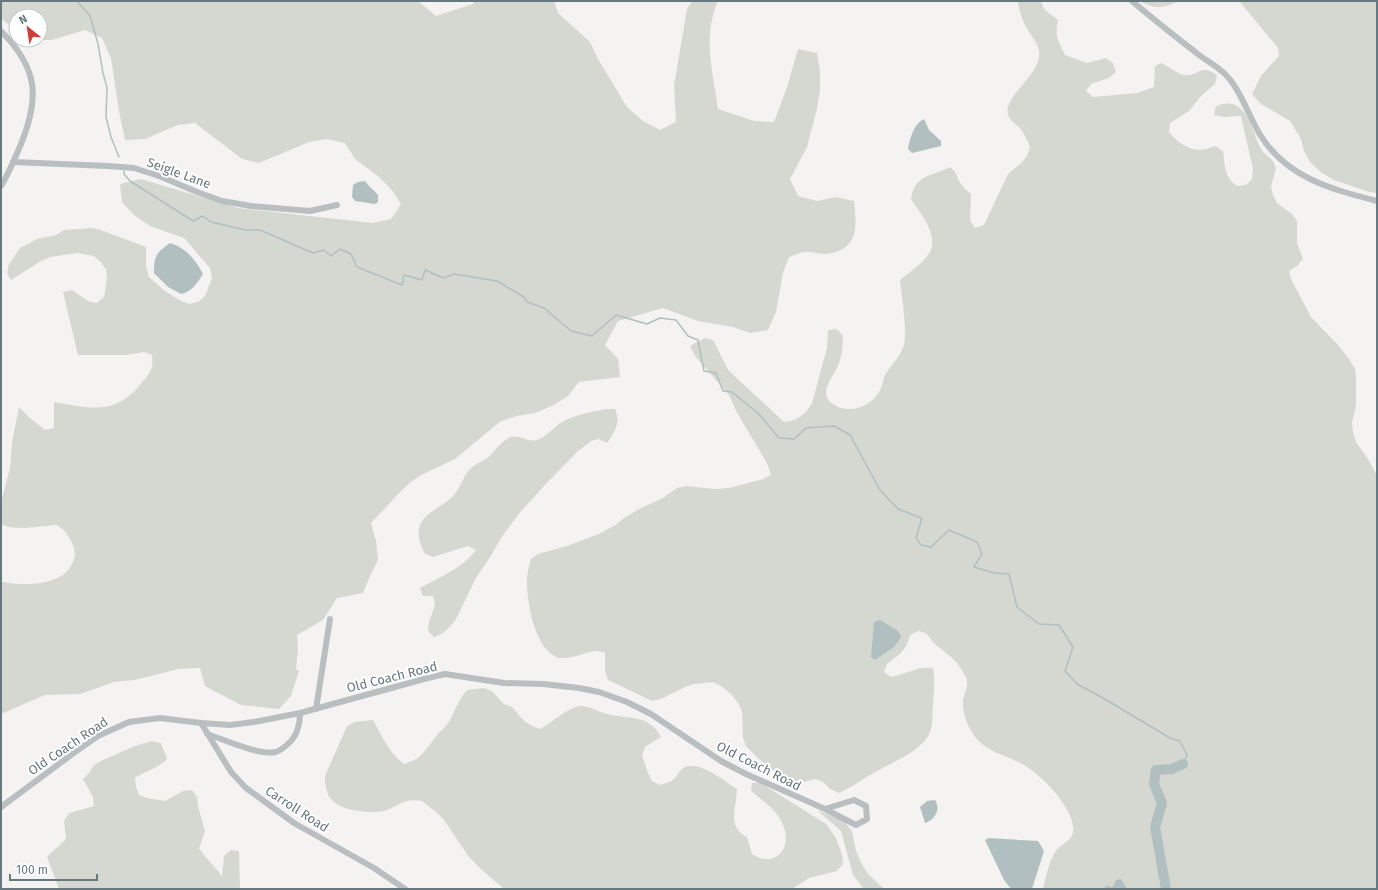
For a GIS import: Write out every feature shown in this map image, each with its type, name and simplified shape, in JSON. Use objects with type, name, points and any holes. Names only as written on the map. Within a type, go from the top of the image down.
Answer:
[{"type":"street","points":[[1132,1],[1164,28],[1226,74],[1246,106],[1259,134],[1274,153],[1289,167],[1310,180],[1377,200]]},
{"type":"street","points":[[1,31],[20,53],[27,65],[32,81],[34,100],[27,130],[1,186]]},
{"type":"street","name":"Seigle Lane","points":[[13,162],[134,168],[159,176],[222,201],[251,206],[310,211],[337,205]]},
{"type":"street","points":[[316,709],[330,619]]},
{"type":"street","name":"Old Coach Road","points":[[1,807],[98,736],[135,720],[156,718],[230,725],[254,722],[316,709],[445,674],[504,683],[543,684],[579,688],[627,702],[651,714],[721,761],[746,774],[825,809],[856,825],[867,819],[866,806],[854,800],[825,809]]},
{"type":"street","points":[[207,734],[250,749],[275,752],[283,749],[294,738],[300,724],[300,713]]},
{"type":"street","name":"Carroll Road","points":[[201,723],[231,772],[246,788],[294,823],[374,868],[405,889]]},
{"type":"shaded area","points":[[1,1],[418,1],[436,16],[473,4],[474,1],[554,1],[558,13],[590,42],[598,59],[627,107],[643,121],[660,130],[676,122],[674,85],[687,9],[692,1],[718,1],[713,15],[711,28],[710,55],[718,109],[754,121],[774,122],[787,87],[798,49],[817,53],[820,71],[820,89],[817,109],[807,147],[790,179],[798,196],[817,201],[836,197],[854,201],[856,220],[854,236],[845,248],[837,252],[826,254],[805,252],[789,257],[783,273],[776,312],[768,330],[750,333],[733,327],[698,321],[663,308],[618,321],[605,345],[618,359],[620,377],[579,382],[568,396],[552,406],[535,413],[517,416],[501,421],[455,459],[419,476],[406,486],[371,523],[376,541],[378,560],[363,593],[337,598],[323,620],[297,635],[298,649],[296,669],[299,671],[291,696],[279,709],[241,705],[205,686],[200,668],[178,669],[135,680],[114,682],[80,694],[45,695],[1,714],[1,584],[3,582],[21,584],[40,583],[59,578],[66,573],[71,566],[75,555],[74,548],[69,537],[57,525],[18,528],[1,524],[1,502],[10,468],[12,442],[19,407],[45,430],[54,428],[54,402],[90,407],[111,406],[121,402],[140,385],[150,372],[152,365],[152,355],[144,352],[127,355],[78,355],[63,292],[72,290],[88,301],[97,303],[104,297],[107,279],[106,270],[101,262],[94,256],[77,253],[50,257],[11,280],[7,273],[9,264],[20,248],[37,239],[56,235],[64,230],[92,228],[101,230],[146,247],[146,266],[149,277],[165,291],[189,304],[198,302],[205,296],[212,278],[210,268],[184,238],[150,226],[135,216],[122,202],[120,184],[141,179],[238,208],[373,223],[391,219],[401,204],[391,189],[378,176],[355,159],[345,143],[327,139],[309,142],[259,163],[242,159],[195,123],[178,125],[145,139],[125,140],[111,58],[102,38],[85,30],[48,40],[48,8],[8,8],[8,24],[1,18]]},
{"type":"shaded area","points":[[1018,1],[1041,1],[1044,9],[1058,20],[1057,35],[1065,55],[1087,63],[1106,58],[1113,63],[1116,72],[1109,78],[1091,84],[1086,91],[1093,97],[1137,93],[1154,87],[1155,66],[1161,63],[1184,75],[1207,70],[1217,75],[1215,84],[1201,96],[1189,111],[1170,123],[1169,132],[1179,142],[1196,150],[1216,146],[1223,151],[1227,175],[1233,183],[1237,186],[1246,185],[1252,179],[1253,169],[1241,116],[1223,117],[1214,115],[1216,106],[1227,104],[1236,105],[1247,117],[1263,152],[1274,164],[1276,169],[1271,186],[1273,195],[1277,203],[1292,214],[1297,221],[1297,243],[1303,259],[1297,266],[1289,271],[1291,279],[1311,317],[1338,345],[1355,369],[1356,405],[1352,423],[1353,432],[1356,442],[1377,475],[1377,889],[1043,889],[1054,854],[1072,836],[1073,826],[1071,818],[1062,801],[1041,778],[1020,763],[991,750],[973,734],[965,718],[963,704],[967,680],[957,663],[924,632],[918,631],[910,635],[907,645],[901,653],[887,664],[884,672],[891,677],[917,669],[933,668],[934,686],[932,720],[931,729],[928,736],[923,743],[909,754],[839,793],[830,789],[823,782],[815,779],[796,784],[787,782],[759,759],[746,746],[743,738],[742,711],[738,703],[732,695],[721,686],[713,682],[694,684],[661,699],[652,701],[608,680],[605,671],[605,653],[596,651],[567,658],[559,658],[550,653],[543,645],[533,623],[528,598],[527,577],[531,559],[538,554],[567,546],[601,533],[639,509],[663,498],[677,488],[686,486],[715,489],[729,488],[763,479],[771,475],[764,458],[736,411],[729,395],[695,356],[690,346],[705,338],[713,340],[728,370],[784,422],[800,417],[812,403],[827,348],[828,330],[837,329],[843,336],[842,350],[839,363],[828,384],[826,393],[829,401],[841,408],[852,409],[863,406],[873,400],[877,395],[886,373],[904,345],[905,322],[900,280],[922,262],[928,255],[931,248],[932,241],[928,226],[911,199],[916,185],[925,177],[950,167],[955,172],[961,185],[971,194],[970,221],[975,228],[984,225],[1008,174],[1027,156],[1030,147],[1022,131],[1009,117],[1008,108],[1010,101],[1033,72],[1039,57],[1039,49],[1023,21]]},
{"type":"shaded area","points":[[1140,1],[1178,1],[1164,7],[1154,7]]},
{"type":"shaded area","points":[[1239,1],[1377,1],[1377,193],[1369,192],[1334,180],[1322,173],[1311,163],[1304,151],[1301,139],[1290,121],[1261,104],[1252,94],[1261,76],[1279,56],[1278,48]]},
{"type":"shaded area","points":[[924,119],[929,130],[941,141],[941,146],[912,153],[908,149],[911,136],[918,124]]},
{"type":"shaded area","points":[[365,181],[378,195],[378,202],[375,204],[355,201],[352,197],[353,185],[358,182]]},
{"type":"shaded area","points":[[170,243],[181,248],[190,255],[203,274],[192,289],[185,293],[181,294],[168,287],[154,273],[155,259],[157,255]]},
{"type":"shaded area","points":[[606,409],[615,409],[617,414],[615,431],[607,443],[599,439],[591,441],[577,452],[518,515],[501,538],[476,578],[456,619],[443,633],[434,637],[428,631],[429,622],[435,605],[433,596],[423,596],[420,588],[458,567],[476,550],[468,546],[433,557],[425,554],[420,541],[419,528],[425,517],[450,499],[470,469],[486,459],[500,444],[507,439],[515,436],[534,441],[543,437],[559,424],[572,417]]},
{"type":"shaded area","points":[[880,620],[898,631],[901,637],[894,647],[875,660],[871,657],[874,622]]},
{"type":"shaded area","points":[[484,688],[492,691],[504,704],[512,707],[524,721],[540,729],[565,712],[580,706],[615,716],[644,721],[656,729],[661,737],[645,747],[642,755],[652,781],[660,785],[667,783],[674,779],[682,769],[688,766],[695,766],[718,776],[737,789],[734,816],[735,822],[741,833],[747,837],[752,854],[760,858],[768,859],[775,857],[780,854],[786,841],[783,825],[777,815],[751,791],[752,783],[761,783],[826,824],[836,838],[842,855],[843,864],[837,871],[809,878],[792,889],[504,889],[469,857],[444,820],[422,801],[408,801],[380,812],[369,812],[345,808],[334,802],[330,797],[325,785],[325,776],[347,726],[355,722],[373,720],[394,755],[404,764],[416,759],[424,752],[449,722],[459,701],[467,690]]},
{"type":"shaded area","points":[[152,741],[161,743],[167,759],[156,767],[135,778],[139,795],[165,801],[183,791],[192,790],[197,797],[205,831],[199,849],[222,876],[224,856],[231,850],[239,851],[240,889],[59,889],[47,857],[66,839],[64,821],[69,813],[94,806],[93,797],[83,779],[94,765],[103,760],[135,746]]},
{"type":"shaded area","points":[[935,800],[937,803],[936,814],[929,822],[925,823],[920,807],[927,801]]},
{"type":"shaded area","points":[[817,810],[844,821],[852,831],[856,851],[863,866],[868,874],[884,889],[864,889],[853,875],[841,831]]},
{"type":"shaded area","points":[[989,838],[1038,841],[1044,851],[1032,889],[1011,889],[1004,880],[985,840]]},
{"type":"shaded area","points":[[1121,879],[1127,889],[1106,889],[1105,886],[1113,887],[1116,880]]},
{"type":"waterway","points":[[77,1],[90,16],[98,44],[107,88],[106,117],[111,137],[119,157]]},
{"type":"waterway","points":[[124,171],[124,174],[130,181],[193,221],[203,216],[211,222],[246,230],[260,230],[313,253],[324,250],[331,256],[340,249],[351,254],[357,267],[402,285],[404,275],[422,280],[425,270],[443,278],[454,274],[497,281],[524,297],[527,302],[544,308],[571,331],[592,336],[616,315],[647,324],[660,318],[676,320],[688,336],[698,340],[704,371],[716,373],[723,391],[732,392],[759,414],[779,438],[794,439],[806,428],[834,426],[850,435],[880,490],[898,509],[922,518],[916,538],[921,545],[931,547],[949,530],[977,542],[982,554],[974,567],[994,573],[1009,574],[1017,607],[1039,624],[1059,625],[1073,647],[1065,671],[1077,684],[1170,738],[1180,741],[1187,755],[1183,764]]},
{"type":"waterway","points":[[1166,889],[1155,827],[1162,803],[1154,784],[1156,770],[1172,769],[1183,764]]}]
